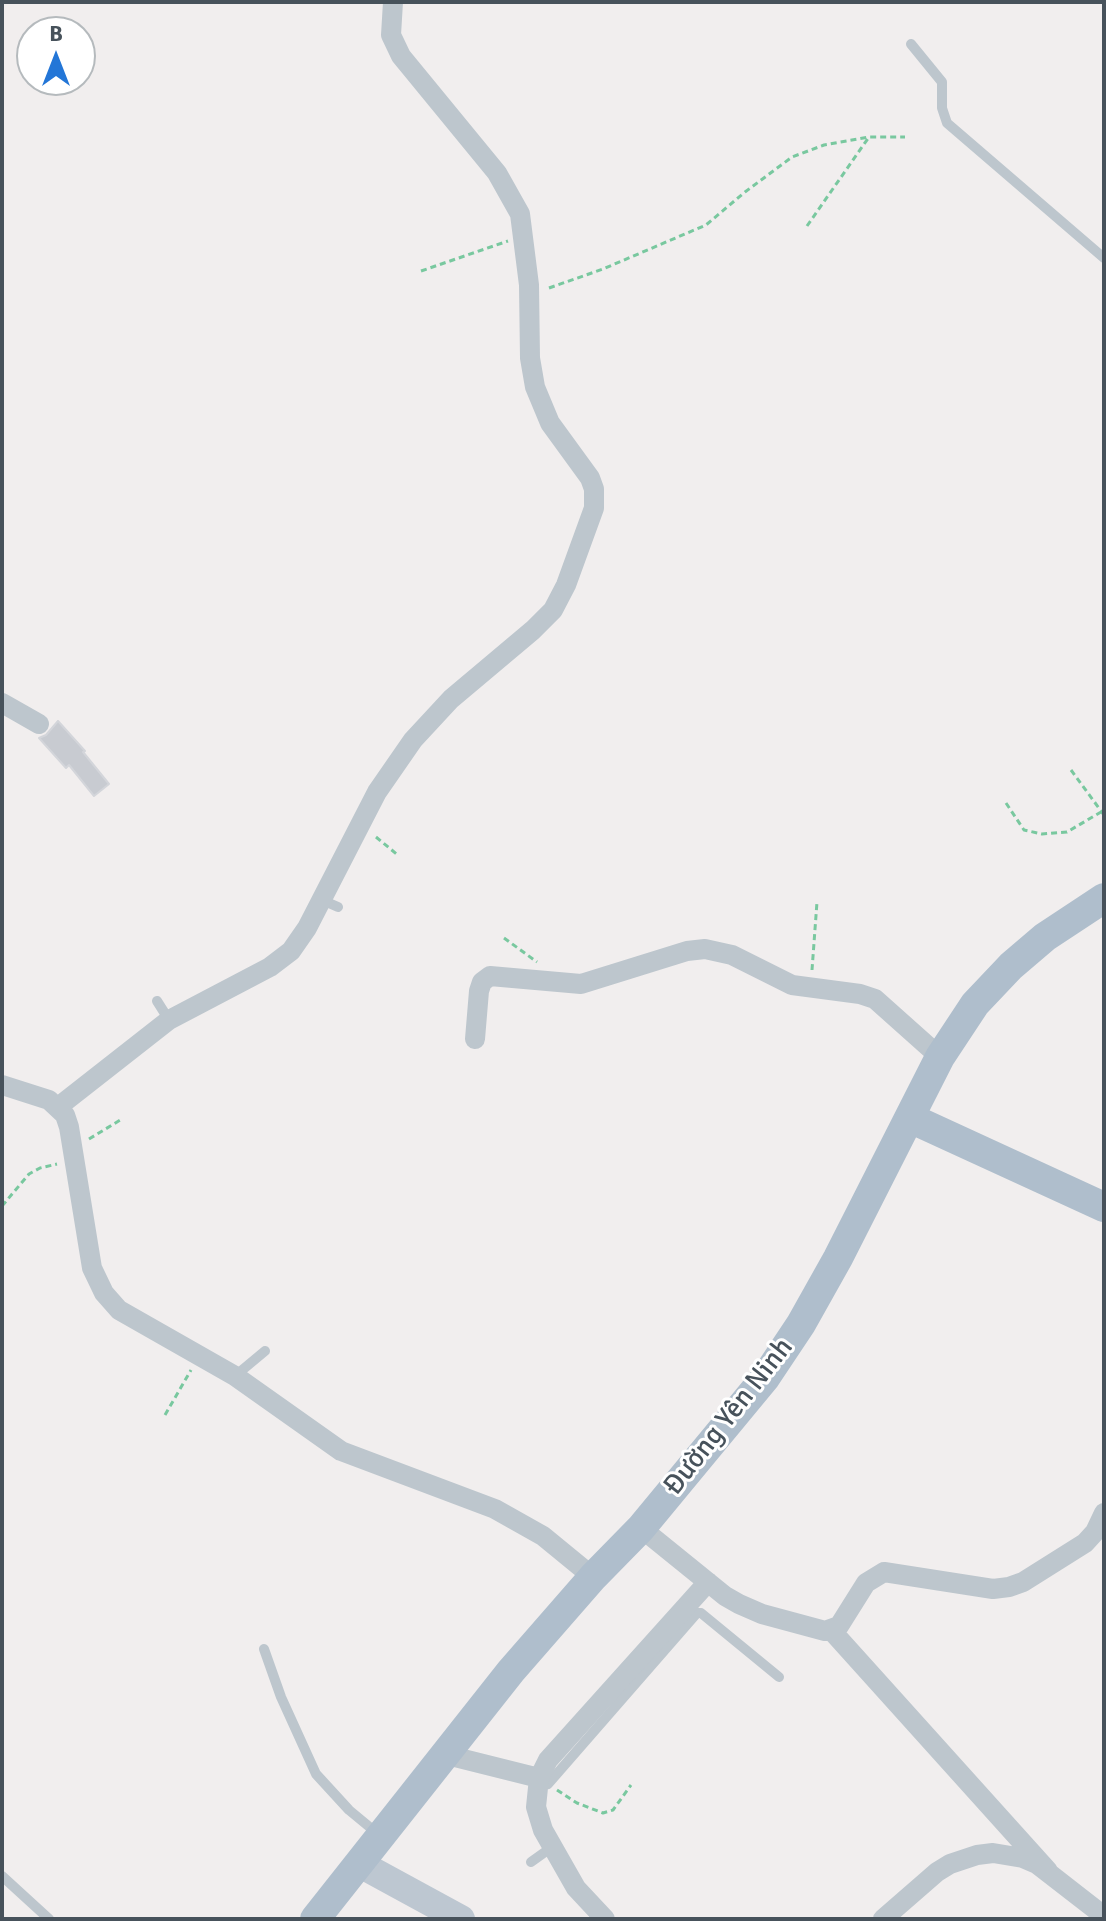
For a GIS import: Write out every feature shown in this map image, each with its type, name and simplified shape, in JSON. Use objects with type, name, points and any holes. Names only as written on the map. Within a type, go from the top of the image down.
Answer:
[{"type":"main road","name":"Đường Yên Ninh","points":[[315,1919],[443,1754],[593,1577],[641,1528],[765,1378],[794,1335],[838,1258],[940,1057],[975,1004],[1011,966],[1045,937],[1104,898]]},
{"type":"main road","points":[[910,1118],[1104,1207]]},
{"type":"street","points":[[58,1107],[169,1020],[281,960],[300,940],[330,904],[360,825],[398,760],[430,720],[553,610],[566,585],[594,508],[594,489],[590,478],[550,423],[535,387],[530,358],[525,236],[520,214],[506,185],[428,92],[394,45],[390,26],[393,2]]},
{"type":"street","points":[[2,703],[39,724]]},
{"type":"street","points":[[475,1039],[479,991],[482,982],[490,976],[581,984],[687,951],[705,949],[732,955],[782,982],[875,999],[940,1057]]},
{"type":"street","points":[[2,1085],[49,1100],[67,1120],[92,1268],[104,1293],[128,1318],[235,1376],[341,1451],[495,1509],[543,1536],[593,1577]]},
{"type":"street","points":[[641,1528],[725,1596],[751,1610],[819,1630],[831,1630],[845,1620],[863,1588],[877,1575],[891,1572],[993,1589],[1009,1587],[1023,1582],[1085,1543],[1095,1532],[1104,1513]]},
{"type":"street","points":[[605,1919],[576,1888],[543,1830],[536,1807],[548,1760],[708,1582]]},
{"type":"street","points":[[831,1630],[1048,1871],[1104,1916]]},
{"type":"street","points":[[443,1754],[543,1781]]},
{"type":"street","points":[[883,1919],[937,1872],[962,1859],[1007,1854],[1023,1858],[1048,1871]]},
{"type":"street","points":[[360,1864],[461,1919]]},
{"type":"lane","points":[[911,44],[942,82],[942,108],[947,123],[1104,258]]},
{"type":"lane","points":[[157,1001],[169,1020]]},
{"type":"lane","points":[[235,1376],[265,1351]]},
{"type":"lane","points":[[543,1781],[697,1613],[701,1613],[779,1677]]},
{"type":"lane","points":[[264,1649],[281,1697],[316,1774],[349,1810],[381,1836]]},
{"type":"lane","points":[[531,1862],[552,1847]]},
{"type":"lane","points":[[2,1876],[49,1919]]},
{"type":"path","points":[[807,226],[869,137]]},
{"type":"path","points":[[529,293],[591,274],[706,225],[792,157],[824,145],[869,137],[905,137]]},
{"type":"path","points":[[421,271],[525,236]]},
{"type":"path","points":[[1006,803],[1024,830],[1042,834],[1067,832],[1103,813],[1071,770]]},
{"type":"path","points":[[360,825],[399,856]]},
{"type":"path","points":[[811,989],[817,902]]},
{"type":"path","points":[[2,1206],[15,1188],[40,1168],[74,1156],[122,1119]]},
{"type":"path","points":[[165,1415],[198,1356]]},
{"type":"path","points":[[543,1781],[577,1803],[603,1813],[613,1810],[631,1785]]},
{"type":"building","points":[[58,721],[109,784],[94,796],[69,765],[66,768],[39,738],[46,735]]}]
